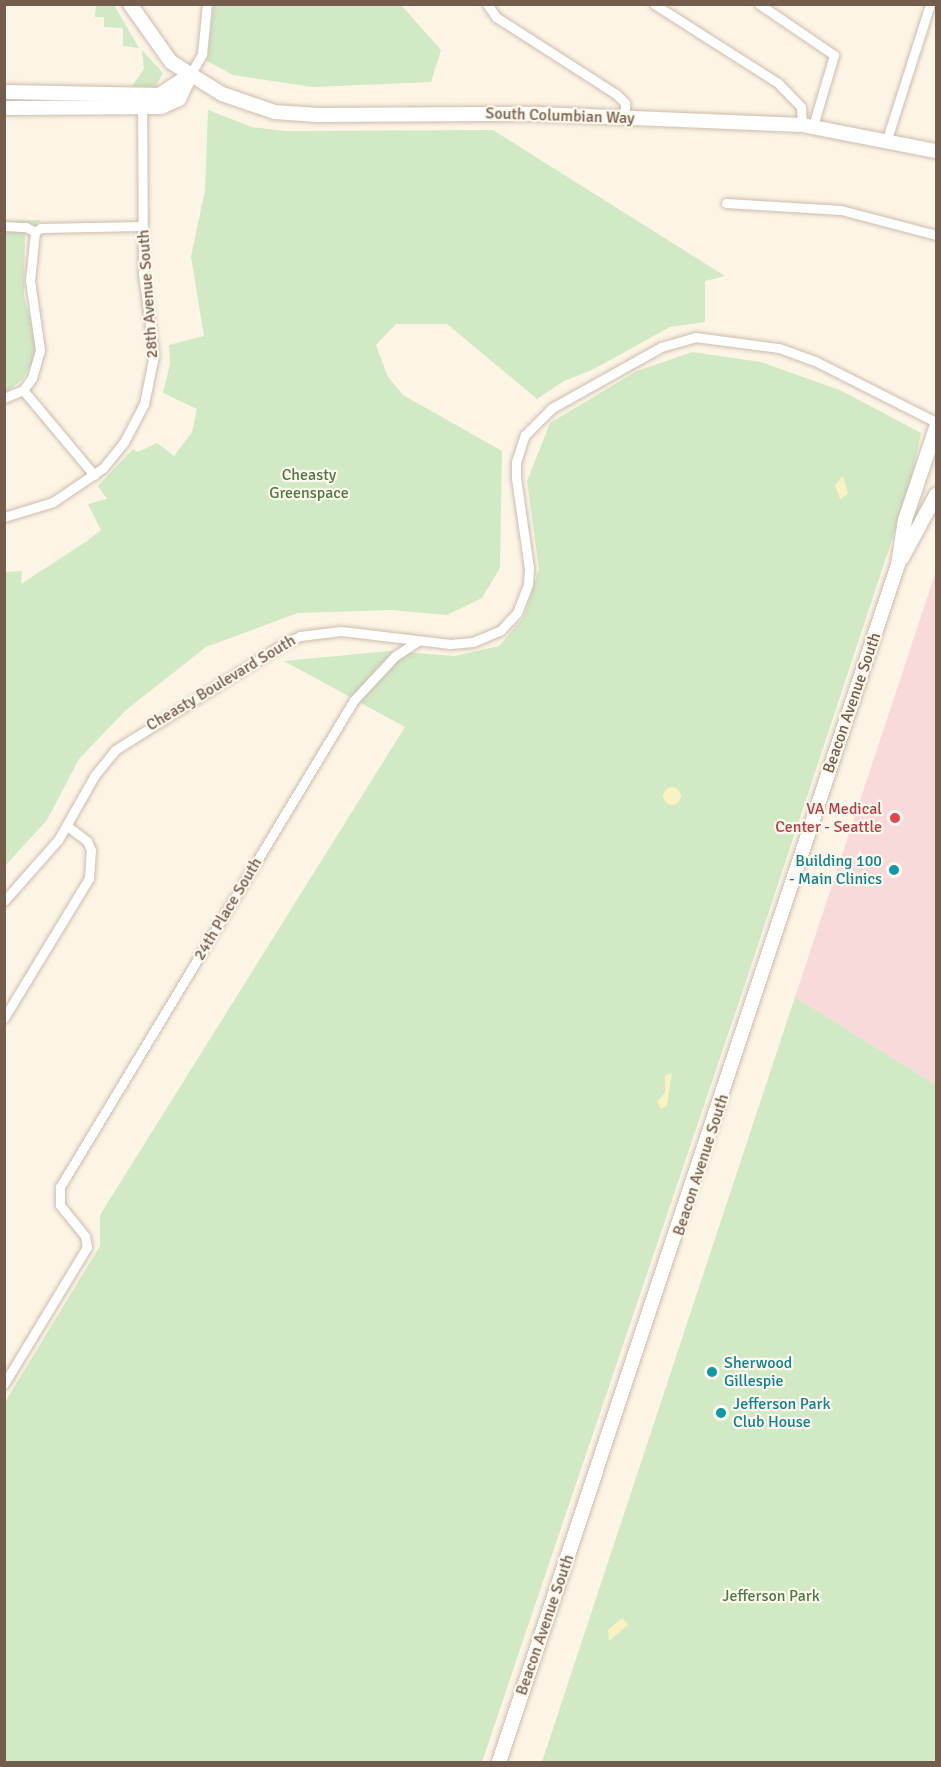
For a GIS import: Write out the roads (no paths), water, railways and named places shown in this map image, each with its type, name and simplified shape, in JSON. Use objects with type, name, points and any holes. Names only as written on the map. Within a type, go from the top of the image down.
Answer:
[{"type":"main road","name":"South Columbian Way","points":[[130,4],[157,47],[190,75],[250,106],[288,114],[625,117],[808,126],[886,139],[936,152]]},
{"type":"main road","points":[[4,92],[142,101],[170,105],[178,99],[190,75]]},
{"type":"main road","points":[[4,108],[142,101]]},
{"type":"main road","name":"Beacon Avenue South","points":[[499,1762],[898,565],[905,520],[936,428]]},
{"type":"main road","name":"Beacon Avenue South","points":[[898,565],[936,495]]},
{"type":"street","points":[[190,75],[202,54],[207,4]]},
{"type":"street","points":[[654,4],[778,83],[801,107],[808,126]]},
{"type":"street","points":[[759,4],[830,49],[834,55],[808,126]]},
{"type":"street","points":[[886,139],[930,4]]},
{"type":"street","points":[[487,5],[496,17],[616,94],[625,103],[625,117]]},
{"type":"street","name":"28th Avenue South","points":[[4,517],[53,502],[94,475],[116,454],[137,422],[151,381],[153,342],[144,286],[142,226],[142,101]]},
{"type":"street","points":[[726,203],[842,210],[936,235]]},
{"type":"street","points":[[4,226],[26,227],[35,232]]},
{"type":"street","points":[[35,232],[41,228],[142,226]]},
{"type":"street","points":[[4,398],[23,390],[32,378],[40,350],[30,281],[35,232]]},
{"type":"street","name":"Cheasty Boulevard South","points":[[4,901],[33,872],[67,826],[95,775],[115,750],[283,644],[300,636],[341,631],[418,641],[473,642],[511,621],[524,597],[529,568],[516,478],[516,462],[525,435],[552,408],[668,344],[711,337],[779,348],[815,361],[936,422]]},
{"type":"street","points":[[23,390],[94,475]]},
{"type":"street","name":"24th Place South","points":[[5,1381],[88,1242],[60,1205],[58,1194],[354,700],[395,656],[418,641]]},
{"type":"street","points":[[4,1018],[89,878],[91,850],[87,841],[67,826]]},
{"type":"place","name":"VA Medical Center - Seattle","points":[[895,818]]},
{"type":"place","name":"Building 100 - Main Clinics","points":[[894,870]]},
{"type":"place","name":"Sherwood Gillespie","points":[[712,1372]]},
{"type":"place","name":"Jefferson Park Club House","points":[[721,1413]]},
{"type":"park label","name":"Cheasty Greenspace","points":[[309,484]]},
{"type":"park label","name":"Jefferson Park","points":[[771,1596]]}]
